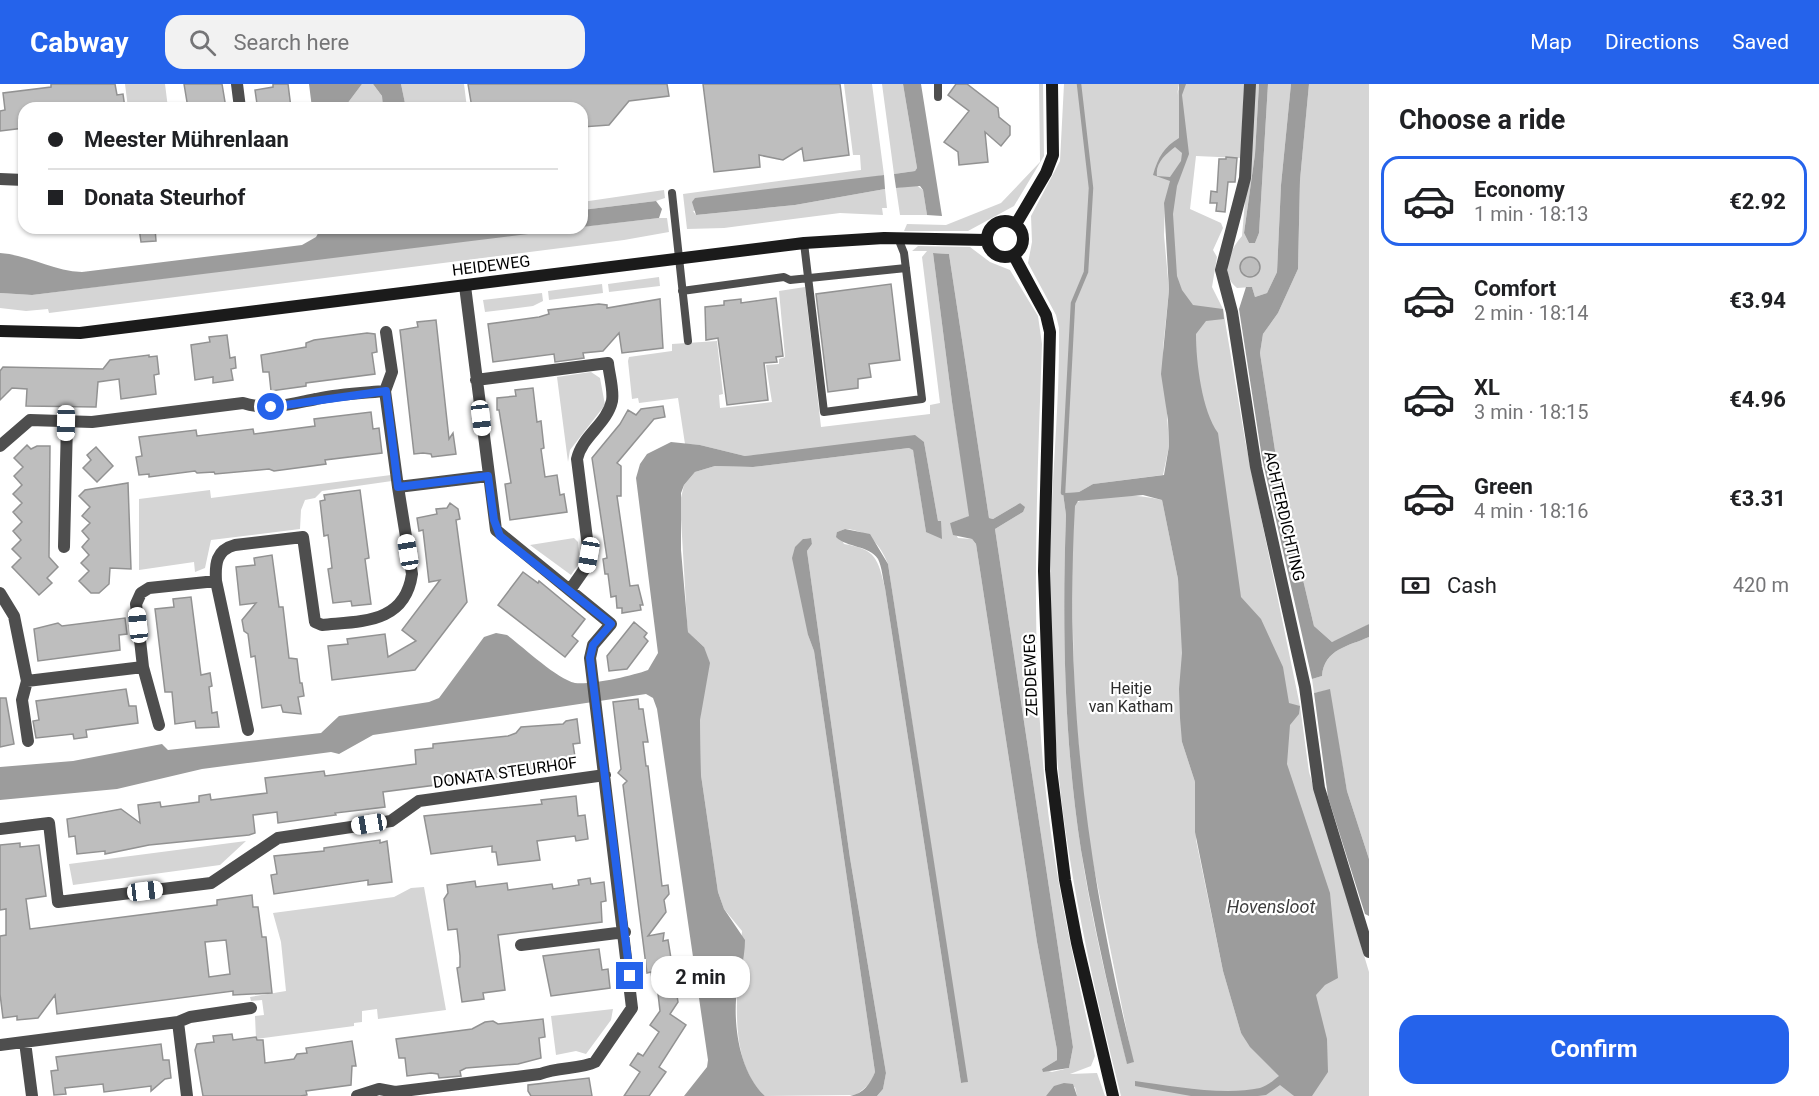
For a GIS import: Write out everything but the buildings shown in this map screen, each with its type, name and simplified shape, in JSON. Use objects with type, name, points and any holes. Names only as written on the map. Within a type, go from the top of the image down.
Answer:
[{"type":"main road","points":[[1016,224],[1046,173],[1053,155],[1052,84]]},
{"type":"main road","points":[[999,222],[1016,224],[1023,234],[1023,243],[1014,256],[1004,258],[993,254],[986,240],[989,230],[999,222]]},
{"type":"main road","name":"HEIDEWEG","points":[[0,331],[80,333],[804,243],[898,238],[986,240]]},
{"type":"main road","name":"ZEDDEWEG","points":[[1014,256],[1046,315],[1050,332],[1044,572],[1051,769],[1065,880],[1077,943],[1113,1096]]},
{"type":"street","points":[[237,84],[239,102]]},
{"type":"street","name":"ACHTERDICHTING","points":[[1250,84],[1245,178],[1234,225],[1224,254],[1223,281],[1232,312],[1256,467],[1297,643],[1319,788],[1369,952]]},
{"type":"street","points":[[0,179],[18,180]]},
{"type":"street","points":[[357,1096],[379,1089],[394,1092],[540,1074],[556,1068],[588,1066],[595,1062],[632,1008],[625,932],[590,651],[611,624],[500,536],[494,520],[465,286]]},
{"type":"street","points":[[248,730],[216,581],[215,564],[227,547],[303,537],[315,622],[322,626],[384,616],[393,610],[406,594],[412,574],[386,391],[392,372],[386,332]]},
{"type":"street","points":[[476,380],[608,363],[612,399],[609,411],[579,449],[577,459],[589,555],[586,567],[570,590]]},
{"type":"street","points":[[0,446],[30,420],[66,423],[243,403],[257,407],[299,404],[316,399],[386,391]]},
{"type":"street","points":[[64,547],[66,423]]},
{"type":"street","points":[[398,487],[488,476]]},
{"type":"street","points":[[159,725],[143,667],[136,604],[141,593],[149,588],[216,581]]},
{"type":"street","points":[[0,593],[14,616],[27,681],[22,700],[28,741]]},
{"type":"street","points":[[27,681],[143,667]]},
{"type":"street","name":"DONATA STEURHOF","points":[[0,829],[49,823],[58,902],[211,883],[278,838],[391,821],[419,801],[604,775]]},
{"type":"street","points":[[521,945],[625,932]]},
{"type":"street","points":[[0,1045],[178,1022],[190,1017],[251,1008]]},
{"type":"street","points":[[178,1022],[187,1096]]},
{"type":"street","points":[[25,1042],[32,1096]]},
{"type":"lane","points":[[938,84],[938,97]]},
{"type":"lane","points":[[672,193],[688,341]]},
{"type":"lane","points":[[804,243],[824,412],[922,399],[904,253],[898,238]]},
{"type":"lane","points":[[682,291],[784,277],[790,280],[906,267]]},
{"type":"green space","points":[[125,84],[165,84],[167,102],[127,102]]},
{"type":"green space","points":[[362,84],[373,84],[382,96],[382,102],[348,102]]},
{"type":"green space","points":[[401,84],[464,84],[466,102],[405,102]]},
{"type":"green space","points":[[844,84],[872,84],[884,175],[693,211],[696,215],[795,205],[885,189],[887,208],[882,208],[883,215],[840,213],[724,228],[687,229],[683,194],[861,170],[860,155],[853,155]]},
{"type":"green space","points":[[882,84],[903,84],[917,168],[915,171],[894,174]]},
{"type":"green space","points":[[1039,84],[1043,84],[1044,156],[1014,206],[968,231],[904,231],[907,224],[946,225],[1001,203],[1040,162]]},
{"type":"green space","name":"Heitje van Katham","points":[[1064,84],[1179,84],[1177,95],[1180,84],[1244,84],[1241,158],[1196,156],[1190,209],[1221,223],[1223,228],[1213,250],[1217,257],[1212,287],[1223,309],[1245,440],[1300,706],[1309,772],[1369,972],[1369,1096],[1295,1096],[1165,198],[1164,235],[1169,290],[1163,348],[1169,446],[1163,475],[1093,484],[1079,492],[1063,493],[1066,515],[1064,599],[1066,683],[1075,809],[1085,877],[1114,1010],[1127,1063],[1133,1062],[1085,823],[1074,692],[1071,505],[1092,498],[1116,495],[1162,500],[1178,579],[1182,621],[1182,742],[1195,782],[1196,840],[1223,971],[1241,1033],[1280,1076],[1294,1096],[1121,1096],[1083,933],[1071,867],[1058,769],[1050,572],[1059,328],[1056,315],[1028,263],[1032,242],[1031,216],[1060,161]]},
{"type":"green space","points":[[1255,84],[1259,84],[1255,154],[1244,233],[1249,243],[1255,243],[1259,233],[1268,84],[1291,84],[1281,185],[1277,272],[1267,293],[1255,297],[1252,287],[1237,288],[1228,276],[1227,269],[1233,248],[1242,236]]},
{"type":"green space","points":[[1309,84],[1369,84],[1369,624],[1348,637],[1332,642],[1314,626],[1280,483],[1260,353],[1263,334],[1278,313],[1298,269],[1300,180]]},
{"type":"green space","points":[[916,185],[923,190],[927,215],[900,215],[896,188]]},
{"type":"green space","points":[[664,190],[665,198],[588,209],[588,201]]},
{"type":"green space","points":[[667,218],[669,232],[624,240],[49,313],[48,309],[26,311],[0,308],[0,293],[32,295],[518,234],[588,234],[588,226]]},
{"type":"green space","points":[[918,246],[970,247],[990,262],[1010,270],[1038,316],[1042,344],[1036,564],[1040,729],[1049,818],[1060,887],[1095,1056],[1091,1066],[1070,1074],[1097,1073],[1105,1096],[1077,1096],[1075,1087],[1046,1096],[877,1096],[883,1089],[886,1073],[850,858],[807,551],[812,544],[810,538],[803,539],[808,635],[814,651],[875,1072],[871,1083],[856,1095],[765,1096],[752,1080],[744,1062],[737,1018],[742,931],[724,909],[718,892],[701,775],[700,720],[704,647],[688,632],[680,502],[684,485],[695,472],[715,466],[753,467],[909,448],[913,449],[926,532],[938,521],[924,442],[745,456],[700,445],[685,444],[678,398],[639,403],[638,398],[632,399],[628,361],[629,357],[672,351],[672,344],[717,341],[723,394],[719,395],[720,408],[772,402],[766,365],[779,364],[779,359],[785,357],[779,291],[805,287],[821,427],[930,414],[930,405],[940,403],[922,257],[927,251],[912,251]],"holes":[[[933,253],[949,254],[989,518],[993,519],[1020,503],[1023,512],[995,529],[1073,1047],[1069,1068],[1052,1072],[1042,1069],[1057,1060],[1057,1050],[1037,942],[976,544],[972,539],[958,538],[950,523],[970,516],[952,402]],[[845,529],[860,532],[872,539],[888,564],[967,1082],[961,1083],[885,588],[874,557],[863,549],[844,544],[837,532]]]},
{"type":"green space","points":[[659,277],[660,286],[609,292],[608,284]]},
{"type":"green space","points":[[602,284],[603,293],[549,300],[548,291]]},
{"type":"green space","points":[[542,293],[543,301],[533,306],[485,312],[483,300]]},
{"type":"green space","points":[[591,372],[600,378],[605,405],[570,450],[568,462],[557,377]]},
{"type":"green space","points":[[391,475],[392,481],[322,491],[315,498],[305,500],[301,510],[300,529],[211,540],[205,568],[195,572],[194,562],[139,570],[139,499],[210,490],[211,498]]},
{"type":"green space","points":[[574,538],[578,542],[580,562],[571,575],[530,545]]},
{"type":"green space","points":[[1369,637],[1369,859],[1347,791],[1329,690],[1314,693],[1312,679],[1322,676],[1327,660],[1332,654]]},
{"type":"green space","points":[[246,841],[220,865],[73,885],[69,864]]},
{"type":"green space","points":[[424,887],[446,1010],[378,1019],[377,1009],[362,1011],[362,1022],[354,1023],[354,1026],[256,1039],[255,1016],[264,1015],[262,1000],[251,1001],[250,997],[286,991],[281,942],[273,913],[394,897],[411,888]]},
{"type":"green space","points":[[613,1009],[611,1020],[586,1054],[576,1051],[556,1055],[551,1016]]},
{"type":"water","points":[[309,84],[362,84],[348,102],[311,102]]},
{"type":"water","points":[[373,84],[401,84],[405,102],[382,102],[382,96]]},
{"type":"water","points":[[903,84],[921,84],[942,216],[927,215],[923,190],[920,186],[896,188],[894,174],[915,171],[917,168]]},
{"type":"water","name":"Hovensloot","points":[[1179,84],[1186,84],[1182,95],[1189,154],[1177,186],[1173,214],[1177,276],[1182,290],[1193,305],[1223,309],[1224,319],[1206,321],[1196,334],[1201,386],[1212,424],[1218,433],[1241,597],[1261,619],[1283,667],[1289,703],[1300,706],[1299,714],[1290,725],[1287,764],[1330,893],[1338,978],[1325,985],[1316,995],[1327,1039],[1328,1072],[1312,1096],[1294,1096],[1280,1085],[1266,1095],[1258,1096],[1191,1096],[1135,1086],[1135,1081],[1198,1089],[1246,1090],[1263,1087],[1279,1076],[1250,1047],[1241,1033],[1223,971],[1195,832],[1195,782],[1182,742],[1179,689],[1182,653],[1178,579],[1162,500],[1143,495],[1078,501],[1075,506],[1072,577],[1073,648],[1083,786],[1104,924],[1134,1062],[1127,1064],[1091,904],[1075,809],[1066,683],[1064,599],[1066,515],[1063,493],[1079,492],[1093,484],[1164,475],[1169,446],[1168,420],[1161,374],[1169,290],[1164,203],[1170,181],[1153,175],[1162,153],[1179,138]],"holes":[[[1175,147],[1182,153],[1181,161],[1170,177],[1157,176],[1159,163],[1168,153]]]},
{"type":"water","points":[[1259,84],[1268,84],[1259,233],[1255,243],[1249,243],[1244,233],[1255,154]]},
{"type":"water","points":[[1291,84],[1309,84],[1300,180],[1298,269],[1278,313],[1263,334],[1260,353],[1280,483],[1314,626],[1332,642],[1369,624],[1369,637],[1332,654],[1327,660],[1322,676],[1312,679],[1262,458],[1239,309],[1246,287],[1252,287],[1255,297],[1267,293],[1277,272],[1281,185]]},
{"type":"water","points":[[884,175],[885,189],[795,205],[696,215],[692,202],[695,198]]},
{"type":"water","points":[[656,201],[662,209],[659,218],[588,226],[588,209]]},
{"type":"water","points":[[318,234],[528,234],[32,295],[0,293],[0,253],[11,254],[61,269],[82,272],[302,245]]},
{"type":"water","points":[[933,253],[949,254],[989,518],[993,519],[1020,503],[1025,507],[1023,512],[995,529],[1073,1047],[1069,1068],[1043,1072],[1042,1069],[1057,1060],[1057,1050],[1037,942],[976,544],[972,539],[953,535],[950,523],[969,516]]},
{"type":"water","points":[[915,435],[924,442],[938,521],[941,521],[942,539],[926,532],[913,450],[909,448],[753,467],[715,466],[695,472],[684,485],[681,493],[681,550],[688,632],[704,647],[710,663],[700,720],[701,775],[718,892],[724,909],[745,940],[736,1000],[738,1038],[750,1076],[765,1096],[684,1096],[707,1067],[708,1060],[657,709],[653,698],[646,694],[373,735],[339,754],[331,752],[202,769],[117,789],[0,800],[0,767],[73,761],[162,744],[168,750],[321,733],[339,716],[429,702],[439,698],[484,637],[496,633],[507,635],[559,676],[575,683],[591,683],[648,670],[658,653],[636,478],[640,464],[647,454],[671,442],[700,445],[745,456]]},
{"type":"water","points":[[845,529],[870,534],[888,564],[968,1082],[961,1083],[881,570],[874,554],[836,537],[837,532]]},
{"type":"water","points":[[811,538],[812,544],[807,551],[850,858],[886,1073],[883,1089],[877,1096],[850,1096],[866,1087],[875,1072],[814,651],[808,635],[792,558],[795,547],[803,539]]},
{"type":"water","points":[[1330,689],[1347,791],[1369,859],[1369,916],[1365,914],[1328,797],[1314,693]]},
{"type":"water","points":[[1064,1083],[1073,1084],[1077,1096],[1046,1096],[1054,1086]]},
{"type":"waterway","points":[[1063,493],[1073,303],[1086,272],[1091,188],[1079,84]]},
{"type":"route","points":[[271,407],[386,391],[398,487],[488,476],[494,520],[500,536],[611,624],[593,645],[590,658],[630,976]]}]
